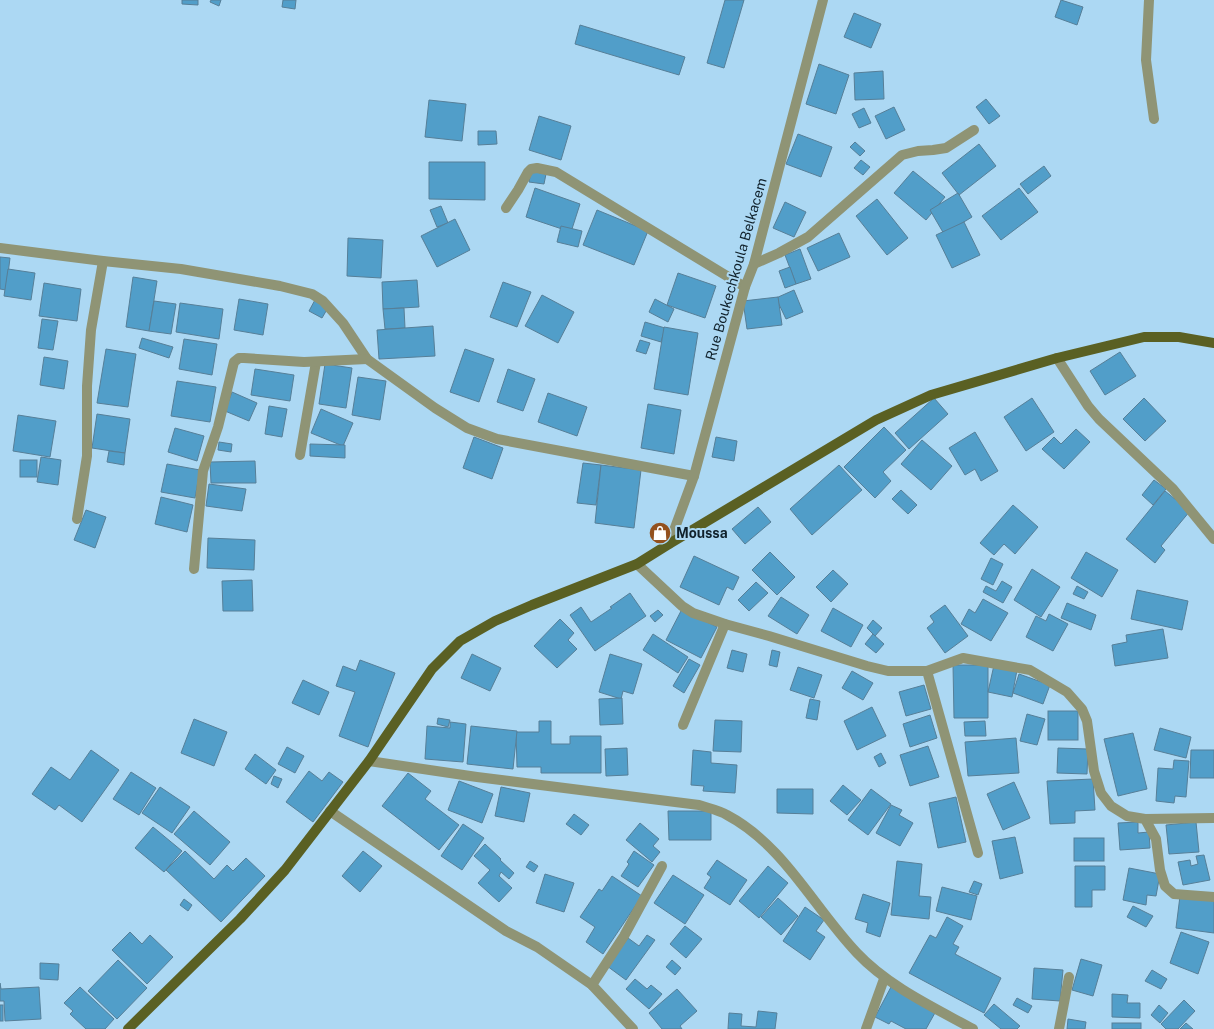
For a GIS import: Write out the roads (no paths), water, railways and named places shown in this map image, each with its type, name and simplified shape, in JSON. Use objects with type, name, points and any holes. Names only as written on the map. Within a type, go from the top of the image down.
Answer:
[{"type":"main road","points":[[128,1029],[240,919],[285,870],[369,761],[432,669],[460,640],[495,621],[524,608],[638,564],[876,420],[931,395],[1057,358],[1144,337],[1180,337],[1214,343]]},
{"type":"street","name":"Rue Boukechkoula Belkacem","points":[[669,544],[694,476],[744,287],[754,264],[823,0]]},
{"type":"street","points":[[1149,0],[1146,60],[1154,119]]},
{"type":"street","points":[[754,264],[793,246],[808,237],[902,155],[918,151],[946,148],[974,130]]},
{"type":"street","points":[[506,208],[531,169],[537,168],[556,172],[744,287]]},
{"type":"street","points":[[0,248],[181,269],[280,286],[312,294],[324,301],[343,323],[367,359],[435,408],[467,428],[497,439],[694,476]]},
{"type":"street","points":[[77,519],[87,456],[87,386],[91,330],[103,261]]},
{"type":"street","points":[[194,569],[203,471],[218,427],[234,362],[239,358],[304,362],[367,359]]},
{"type":"street","points":[[1057,358],[1091,410],[1173,489],[1214,539]]},
{"type":"street","points":[[300,455],[316,362]]},
{"type":"street","points":[[638,564],[682,606],[693,613],[867,666],[888,671],[927,671],[963,658],[1030,670],[1067,692],[1082,709],[1087,721],[1094,771],[1101,793],[1111,806],[1127,816],[1145,819],[1214,818]]},
{"type":"street","points":[[683,725],[725,624]]},
{"type":"street","points":[[927,671],[978,853]]},
{"type":"street","points":[[369,761],[477,778],[699,805],[727,814],[756,834],[779,856],[857,953],[884,979],[972,1029]]},
{"type":"street","points":[[330,811],[506,931],[537,947],[592,985],[633,1029]]},
{"type":"street","points":[[1145,819],[1156,839],[1160,870],[1165,886],[1174,894],[1214,897]]},
{"type":"street","points":[[592,985],[624,936],[662,866]]},
{"type":"street","points":[[1059,1029],[1069,977]]},
{"type":"street","points":[[866,1029],[884,979]]},
{"type":"place","name":"Moussa","points":[[660,533]]}]
